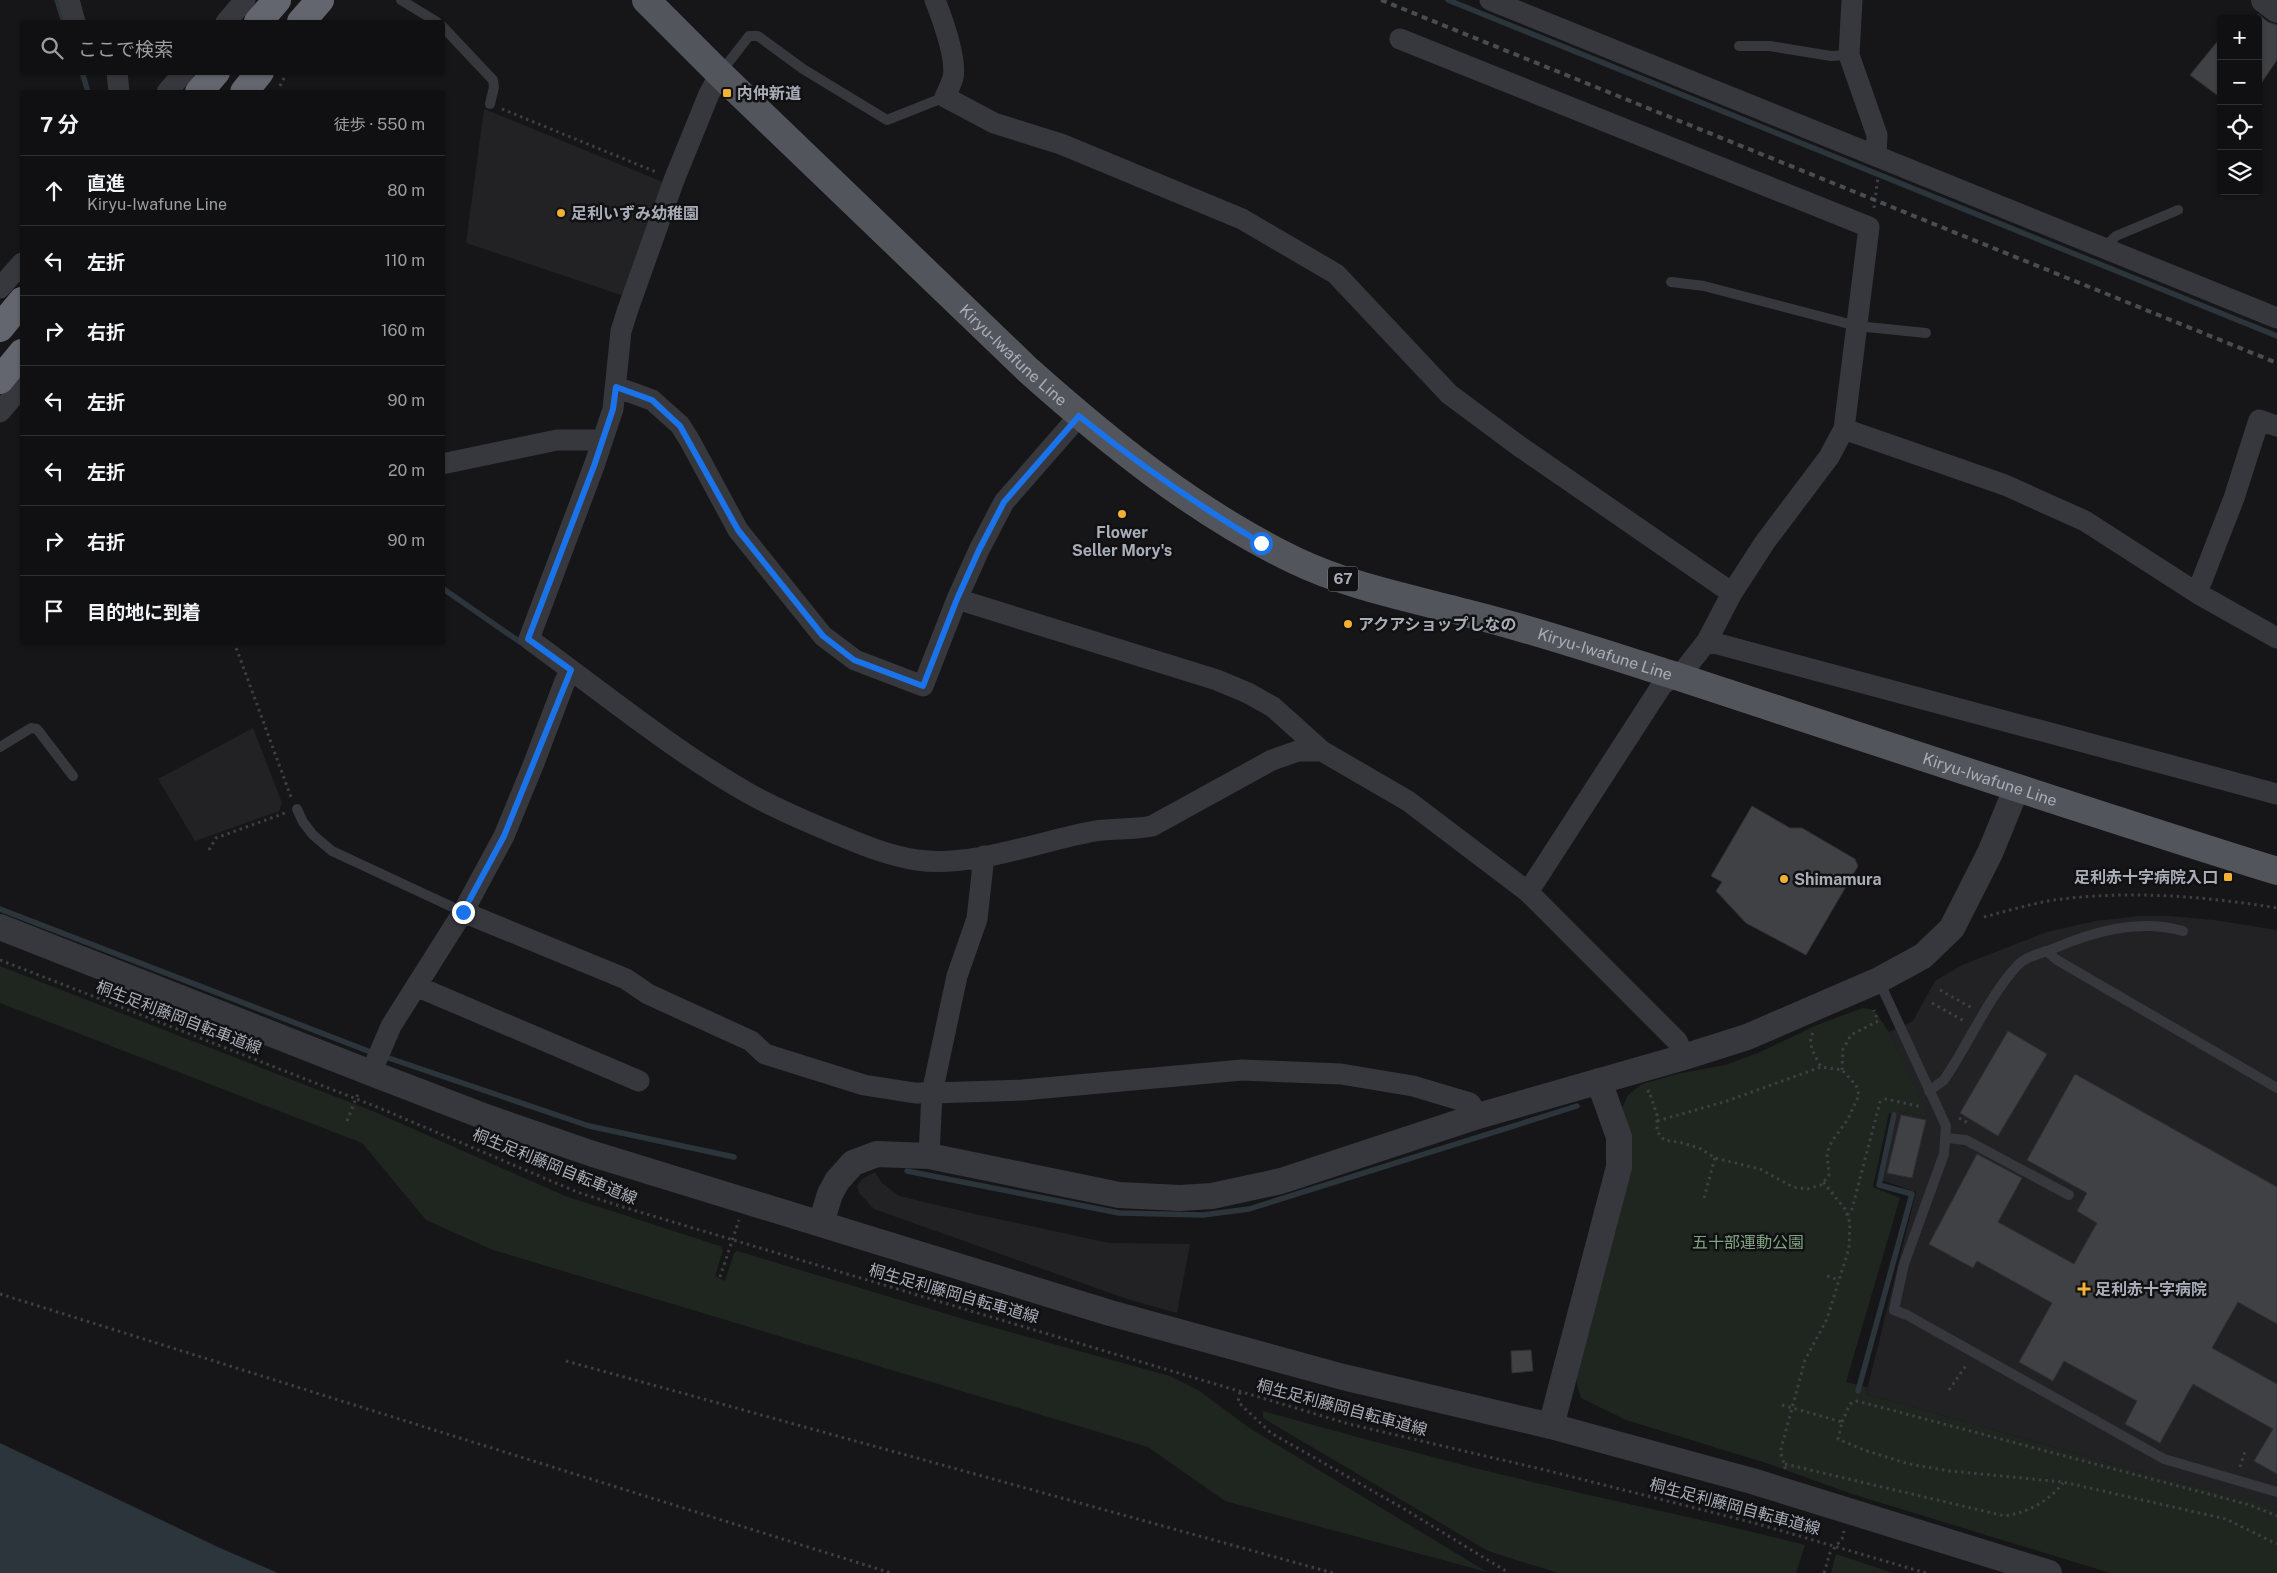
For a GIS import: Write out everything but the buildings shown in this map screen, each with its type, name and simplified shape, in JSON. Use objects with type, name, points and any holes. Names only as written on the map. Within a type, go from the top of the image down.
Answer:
[{"type":"highway","points":[[260,20],[277,0]]},
{"type":"highway","points":[[304,20],[320,0]]},
{"type":"highway","points":[[201,90],[213,75]]},
{"type":"highway","points":[[246,90],[258,75]]},
{"type":"highway","points":[[0,328],[20,303]]},
{"type":"highway","points":[[0,380],[20,355]]},
{"type":"main road","name":"Kiryu-Iwafune Line","points":[[646,0],[720,74],[1028,370],[1079,416],[1133,460],[1176,491],[1296,561],[1337,577],[1399,597],[1472,614],[1674,676],[2277,871]]},
{"type":"street","points":[[68,0],[74,20]]},
{"type":"street","points":[[228,20],[245,0]]},
{"type":"street","points":[[935,0],[946,28],[951,56],[953,77],[945,97],[994,123],[1060,144],[1242,219],[1336,274],[1449,394],[1519,446],[1732,593]]},
{"type":"street","points":[[1490,0],[2277,318]]},
{"type":"street","points":[[1852,0],[1849,55],[1877,136],[1876,155]]},
{"type":"street","points":[[2264,0],[2277,10]]},
{"type":"street","points":[[1400,39],[1864,224],[1869,228],[1844,429],[1830,457],[1765,542],[1732,593],[1707,641],[1686,668],[1662,685],[1528,892]]},
{"type":"street","points":[[720,74],[709,94],[674,180],[621,331],[613,409],[528,639],[703,765],[749,794],[798,818],[890,854],[917,860],[947,862],[984,856],[1097,831],[1135,830],[1152,826],[1272,760],[1298,751],[1322,751]]},
{"type":"street","points":[[117,75],[119,90]]},
{"type":"street","points":[[171,90],[182,75]]},
{"type":"street","points":[[0,288],[20,264]]},
{"type":"street","points":[[616,387],[652,400],[670,414],[690,441],[738,530],[823,636],[854,660],[923,686],[957,599],[979,550],[1004,502],[1079,416]]},
{"type":"street","points":[[0,412],[20,388]]},
{"type":"street","points":[[2197,593],[2234,498],[2259,420],[2277,426]]},
{"type":"street","points":[[1844,429],[2005,485],[2085,521],[2197,593],[2275,632]]},
{"type":"street","points":[[445,463],[557,440],[602,440]]},
{"type":"street","points":[[957,599],[1225,683],[1273,707],[1322,751],[1408,801],[1528,892],[1677,1041],[1684,1057]]},
{"type":"street","points":[[1707,641],[2277,794]]},
{"type":"street","points":[[371,1073],[390,1026],[463,912],[504,836],[571,670]]},
{"type":"street","points":[[821,1223],[836,1181],[853,1163],[877,1154],[929,1156],[1119,1195],[1180,1198],[1212,1196],[1281,1181],[1478,1116],[1684,1057],[1746,1037],[1879,980],[1923,956],[1952,928],[1990,853],[2017,787]]},
{"type":"street","points":[[929,1156],[932,1093],[957,976],[977,919],[984,856]]},
{"type":"street","points":[[463,912],[626,979],[648,994],[751,1041],[765,1054],[864,1085],[915,1093],[932,1093],[1023,1090],[1242,1070],[1341,1074],[1413,1086],[1470,1103],[1478,1116]]},
{"type":"street","points":[[0,927],[483,1116],[593,1154],[1119,1315],[1343,1376],[1551,1426],[1752,1481],[2049,1573]]},
{"type":"street","points":[[416,986],[639,1081]]},
{"type":"street","points":[[1551,1426],[1619,1167],[1619,1136],[1599,1081]]},
{"type":"lane","points":[[401,0],[434,20]]},
{"type":"lane","points":[[445,29],[493,80],[494,87],[490,104]]},
{"type":"lane","points":[[720,74],[731,57],[750,36],[758,36],[802,69],[887,120],[945,97]]},
{"type":"lane","points":[[1739,46],[1770,46],[1831,56],[1849,55]]},
{"type":"lane","points":[[2105,247],[2116,236],[2178,210]]},
{"type":"lane","points":[[1671,282],[1704,286],[1857,326],[1926,333]]},
{"type":"lane","points":[[0,747],[31,728],[37,729],[73,776]]},
{"type":"lane","points":[[297,809],[313,835],[332,851],[463,912]]},
{"type":"lane","points":[[1929,1091],[1939,1086],[1944,1080],[2017,966],[2029,958],[2079,938],[2145,924],[2165,926],[2183,931]]},
{"type":"lane","points":[[2046,951],[2081,975],[2277,1088]]},
{"type":"lane","points":[[1879,980],[1946,1126],[1944,1154],[1904,1264],[1894,1310],[1907,1315],[2164,1459],[2277,1492]]},
{"type":"lane","points":[[1946,1138],[1966,1140],[2069,1195]]},
{"type":"path","points":[[490,104],[674,180]]},
{"type":"path","points":[[209,850],[216,838],[297,809],[235,645]]},
{"type":"path","points":[[1984,917],[2053,900],[2093,896],[2172,896],[2223,899],[2277,908]]},
{"type":"path","name":"桐生足利藤岡自転車道線","points":[[0,960],[357,1097],[578,1192],[732,1242],[1350,1424],[1545,1470],[1835,1546],[1926,1573]]},
{"type":"path","points":[[1940,990],[1985,1014]]},
{"type":"path","points":[[1932,1003],[1977,1027]]},
{"type":"path","points":[[1842,1070],[1843,1049],[1851,1035],[1876,1024],[1878,1021],[1874,1010]]},
{"type":"path","points":[[1811,1046],[1821,1067]]},
{"type":"path","points":[[1651,1096],[1657,1121],[1657,1131],[1664,1140],[1684,1142],[1702,1149],[1715,1158],[1760,1169],[1793,1188],[1807,1189],[1823,1182],[1830,1175],[1827,1153],[1832,1141],[1848,1119],[1858,1096],[1856,1085],[1842,1070],[1821,1067],[1727,1100],[1657,1121]]},
{"type":"path","points":[[347,1121],[357,1097]]},
{"type":"path","points":[[1847,1215],[1852,1209],[1880,1102],[1886,1099],[1924,1109]]},
{"type":"path","points":[[1704,1198],[1715,1158]]},
{"type":"path","points":[[1823,1182],[1834,1194],[1847,1215],[1850,1223],[1849,1248],[1827,1319],[1805,1360],[1781,1449],[1780,1457],[1785,1464],[2005,1516],[2017,1514],[2040,1505],[2054,1494],[2063,1482]]},
{"type":"path","points":[[720,1277],[736,1232]]},
{"type":"path","points":[[1827,1276],[1839,1280]]},
{"type":"path","points":[[0,1294],[891,1573]]},
{"type":"path","points":[[1949,1390],[1973,1353]]},
{"type":"path","points":[[566,1361],[1333,1573]]},
{"type":"path","points":[[1240,1392],[1238,1402],[1271,1432],[1406,1510],[1509,1573]]},
{"type":"path","points":[[2277,1516],[2250,1505],[1857,1401],[1850,1404],[1842,1422],[1838,1439],[1864,1450],[1909,1464],[1950,1471],[2063,1482],[2097,1492],[2226,1519],[2277,1544]]},
{"type":"path","points":[[1782,1404],[1842,1422]]},
{"type":"path","points":[[2239,1470],[2245,1451]]},
{"type":"path","points":[[1784,1474],[1785,1464]]},
{"type":"path","points":[[1824,1573],[1830,1554],[1842,1539]]},
{"type":"shaded area","name":"足利いずみ幼稚園","points":[[484,109],[663,182],[624,296],[466,243]]},
{"type":"shaded area","points":[[253,728],[282,803],[279,811],[195,841],[158,779]]},
{"type":"shaded area","name":"足利赤十字病院","points":[[2139,916],[2169,916],[2214,920],[2277,930],[2277,1511],[2259,1503],[2159,1477],[1866,1394],[1916,1192],[1882,1180],[1897,1111],[1927,1117],[1889,1032],[1913,1021],[1935,981],[1962,965],[2047,932],[2095,921]]},
{"type":"shaded area","points":[[875,1172],[882,1183],[899,1196],[975,1214],[1109,1243],[1190,1244],[1177,1313],[1127,1299],[874,1209],[859,1193],[857,1186],[862,1179]]},
{"type":"shaded area","points":[[0,1443],[220,1548],[278,1573],[0,1573]]},
{"type":"green space","points":[[0,966],[375,1112],[565,1196],[720,1246],[723,1250],[715,1276],[725,1281],[734,1253],[737,1251],[970,1321],[1170,1376],[1198,1390],[1251,1429],[1487,1572],[1225,1501],[1148,1447],[493,1250],[426,1220],[362,1143],[0,1003]]},
{"type":"green space","name":"五十部運動公園","points":[[1863,1008],[1874,1010],[1889,1032],[1928,1117],[1898,1111],[1897,1114],[1889,1113],[1873,1187],[1900,1198],[1846,1382],[1867,1387],[1866,1394],[2159,1477],[2260,1503],[2277,1511],[2277,1573],[2110,1573],[1852,1494],[1766,1463],[1626,1420],[1581,1398],[1577,1385],[1577,1369],[1623,1106],[1628,1095],[1642,1084],[1677,1074],[1725,1065],[1758,1053],[1819,1024]]},
{"type":"green space","points":[[1263,1411],[1487,1471],[1805,1545],[1796,1573],[1558,1573],[1488,1551],[1263,1418]]},
{"type":"green space","points":[[1836,1554],[1893,1573],[1831,1573]]},
{"type":"waterway","points":[[57,0],[63,20]]},
{"type":"waterway","points":[[1448,0],[2277,336]]},
{"type":"waterway","points":[[83,75],[87,90]]},
{"type":"waterway","points":[[445,590],[520,642]]},
{"type":"waterway","points":[[0,909],[368,1051],[589,1126],[734,1157]]},
{"type":"waterway","points":[[907,1171],[1119,1213],[1203,1215],[1249,1209],[1577,1106]]},
{"type":"waterway","points":[[1858,1391],[1912,1194],[1879,1185],[1894,1115]]},
{"type":"railway","points":[[1381,0],[2277,363]]},
{"type":"place","name":"内仲新道","points":[[727,93]]},
{"type":"place","name":"足利いずみ幼稚園","points":[[561,213]]},
{"type":"place","name":"Flower Seller Mory's","points":[[1122,514]]},
{"type":"place","name":"アクアショップしなの","points":[[1348,624]]},
{"type":"place","name":"足利赤十字病院入口","points":[[2228,877]]},
{"type":"place","name":"Shimamura","points":[[1784,879]]},
{"type":"place","name":"足利赤十字病院","points":[[2084,1289]]},
{"type":"route","points":[[463,912],[504,836],[571,670],[528,639],[594,466],[613,409],[616,387],[652,400],[670,414],[680,426],[738,530],[823,636],[854,660],[923,686],[957,599],[979,550],[1004,502],[1079,416],[1133,460],[1176,491],[1261,543]]}]
